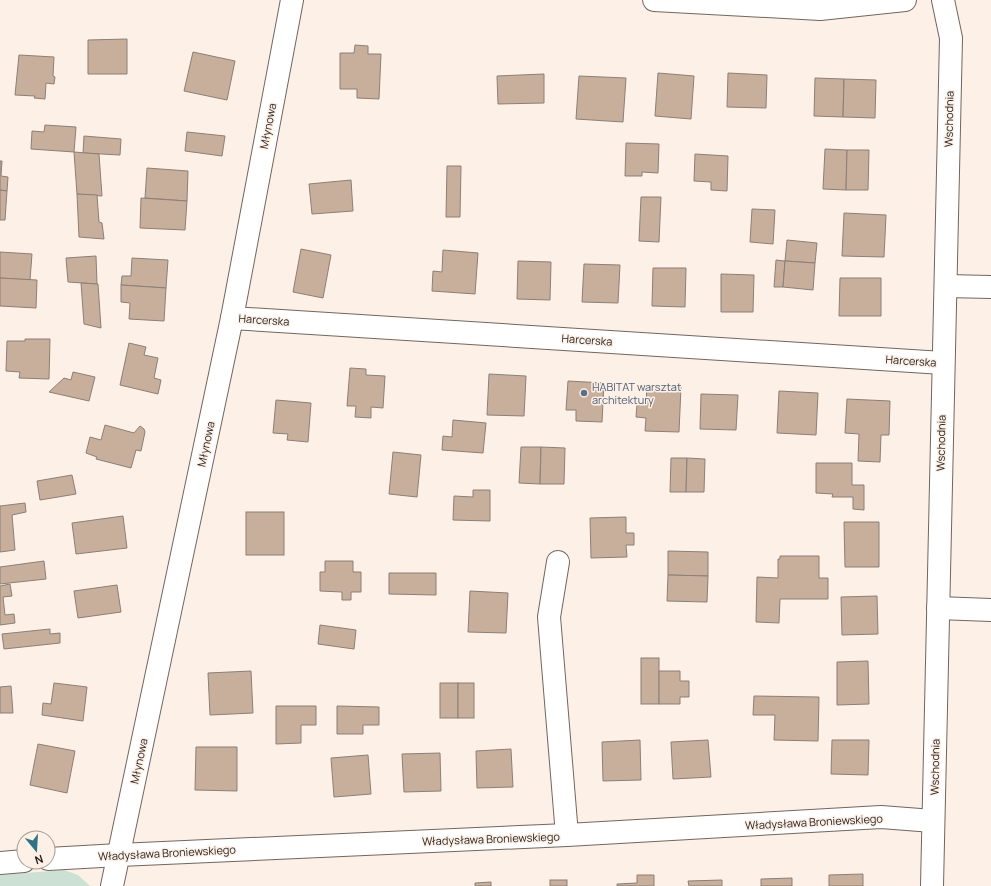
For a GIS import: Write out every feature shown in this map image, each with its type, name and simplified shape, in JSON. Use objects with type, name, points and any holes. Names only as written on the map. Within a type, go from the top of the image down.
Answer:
[{"type":"street","name":"Młynowa","points":[[112,886],[232,318],[292,0]]},
{"type":"street","points":[[654,0],[820,8],[905,0]]},
{"type":"street","name":"Wschodnia","points":[[932,886],[951,38],[943,0]]},
{"type":"street","points":[[946,286],[991,287]]},
{"type":"street","name":"Harcerska","points":[[232,318],[943,363]]},
{"type":"street","points":[[558,562],[549,617],[567,835]]},
{"type":"street","points":[[938,608],[991,610]]},
{"type":"street","name":"Władysława Broniewskiego","points":[[56,858],[119,854],[567,835],[881,817],[933,821]]},
{"type":"street","points":[[0,862],[16,861]]},
{"type":"green space","points":[[64,870],[78,875],[90,886],[0,886],[0,875]]},
{"type":"building","points":[[127,39],[127,74],[88,74],[88,40]]},
{"type":"building","points":[[355,45],[368,46],[368,54],[381,54],[379,99],[357,98],[357,89],[340,89],[340,53],[354,53]]},
{"type":"building","points":[[193,52],[235,61],[227,100],[184,91]]},
{"type":"building","points":[[19,55],[54,57],[54,84],[46,83],[45,99],[34,98],[35,96],[15,95]]},
{"type":"building","points":[[658,73],[694,76],[691,119],[655,116]]},
{"type":"building","points":[[728,73],[767,75],[766,108],[727,107]]},
{"type":"building","points":[[544,74],[544,103],[498,104],[497,76]]},
{"type":"building","points":[[579,76],[626,78],[623,122],[576,119]]},
{"type":"building","points":[[815,78],[844,79],[843,117],[814,116]]},
{"type":"building","points":[[844,79],[876,80],[875,118],[843,117]]},
{"type":"building","points":[[45,125],[76,127],[74,152],[31,149],[32,131],[44,132]]},
{"type":"building","points":[[187,132],[225,136],[222,156],[185,151]]},
{"type":"building","points":[[84,136],[121,139],[120,155],[83,153]]},
{"type":"building","points":[[626,143],[659,144],[658,173],[642,172],[642,176],[625,176]]},
{"type":"building","points":[[825,149],[847,150],[846,190],[823,189]]},
{"type":"building","points":[[847,150],[869,150],[868,190],[846,190]]},
{"type":"building","points":[[74,152],[99,154],[102,196],[77,194]]},
{"type":"building","points":[[695,154],[728,156],[727,191],[711,190],[711,182],[694,181]]},
{"type":"building","points":[[0,161],[2,161],[1,176],[8,177],[7,191],[0,190]]},
{"type":"building","points":[[447,166],[461,166],[460,217],[446,217]]},
{"type":"building","points":[[147,168],[188,171],[187,201],[145,198]]},
{"type":"building","points":[[351,180],[353,211],[312,214],[309,184]]},
{"type":"building","points":[[0,190],[7,191],[5,220],[0,220]]},
{"type":"building","points":[[77,194],[97,195],[99,222],[102,223],[104,239],[79,237]]},
{"type":"building","points":[[641,197],[661,197],[659,242],[639,241]]},
{"type":"building","points":[[141,198],[187,201],[185,230],[140,228]]},
{"type":"building","points":[[752,209],[775,210],[773,244],[750,242]]},
{"type":"building","points":[[844,213],[886,215],[884,257],[842,256]]},
{"type":"building","points":[[787,240],[817,243],[815,263],[785,261]]},
{"type":"building","points":[[301,249],[331,255],[323,298],[293,292]]},
{"type":"building","points":[[443,250],[478,253],[475,294],[432,291],[433,271],[442,272]]},
{"type":"building","points":[[0,252],[32,254],[30,280],[0,278]]},
{"type":"building","points":[[96,256],[97,284],[68,282],[66,258]]},
{"type":"building","points":[[132,258],[168,260],[166,288],[121,285],[122,276],[131,276]]},
{"type":"building","points":[[776,260],[785,261],[783,287],[774,287]]},
{"type":"building","points":[[518,261],[551,262],[550,300],[517,299]]},
{"type":"building","points":[[785,261],[815,263],[813,290],[783,287]]},
{"type":"building","points":[[584,264],[620,265],[618,303],[582,302]]},
{"type":"building","points":[[653,268],[686,268],[685,307],[652,306]]},
{"type":"building","points":[[721,274],[754,275],[753,312],[721,312]]},
{"type":"building","points":[[0,278],[37,280],[36,308],[0,306]]},
{"type":"building","points":[[840,278],[881,278],[881,316],[839,316]]},
{"type":"building","points":[[81,283],[98,284],[101,328],[84,324]]},
{"type":"building","points":[[121,285],[166,288],[164,321],[129,319],[130,303],[121,302]]},
{"type":"building","points":[[25,339],[50,339],[49,379],[19,378],[20,372],[6,371],[7,341],[25,341]]},
{"type":"building","points":[[129,343],[146,347],[144,355],[158,358],[154,378],[161,380],[158,394],[120,385]]},
{"type":"building","points":[[350,368],[366,369],[366,375],[385,376],[383,408],[371,407],[371,418],[355,417],[356,406],[347,406]]},
{"type":"building","points":[[73,372],[95,377],[89,401],[49,392],[64,378],[71,380]]},
{"type":"building","points":[[489,374],[526,376],[524,416],[487,415]]},
{"type":"building","points":[[568,381],[604,383],[602,422],[576,421],[576,410],[566,410]]},
{"type":"building","points":[[647,385],[681,387],[679,432],[645,431],[646,418],[636,417],[637,404],[646,405]]},
{"type":"building","points":[[779,391],[818,393],[816,435],[777,433]]},
{"type":"building","points":[[701,394],[738,395],[736,430],[700,429]]},
{"type":"building","points":[[847,399],[890,401],[889,435],[881,435],[880,462],[858,461],[859,434],[845,433]]},
{"type":"building","points":[[276,400],[311,403],[308,442],[287,440],[288,434],[273,433]]},
{"type":"building","points":[[453,420],[486,423],[483,453],[442,450],[443,436],[452,437]]},
{"type":"building","points":[[105,425],[134,433],[140,426],[144,429],[145,432],[141,451],[136,450],[131,468],[96,459],[97,457],[86,453],[90,437],[101,440]]},
{"type":"building","points":[[521,447],[541,447],[540,484],[519,483]]},
{"type":"building","points":[[541,447],[565,448],[564,484],[540,484]]},
{"type":"building","points":[[393,452],[421,455],[417,497],[389,494]]},
{"type":"building","points":[[671,458],[687,458],[686,492],[670,492]]},
{"type":"building","points":[[687,458],[705,459],[704,492],[686,492]]},
{"type":"building","points":[[816,463],[852,463],[852,485],[864,485],[864,510],[853,509],[853,497],[832,497],[833,494],[816,493]]},
{"type":"building","points":[[72,475],[76,494],[40,500],[37,481]]},
{"type":"building","points":[[473,490],[490,490],[490,521],[453,520],[454,496],[473,497]]},
{"type":"building","points":[[25,503],[26,512],[12,515],[15,550],[0,552],[0,506]]},
{"type":"building","points":[[246,512],[284,512],[284,555],[246,555]]},
{"type":"building","points":[[123,516],[127,548],[76,554],[72,523]]},
{"type":"building","points":[[626,517],[626,533],[634,533],[634,545],[626,545],[627,557],[591,558],[590,518]]},
{"type":"building","points":[[844,522],[879,522],[879,567],[845,567]]},
{"type":"building","points":[[668,551],[708,552],[708,576],[668,575]]},
{"type":"building","points":[[780,556],[819,556],[819,578],[828,578],[828,599],[780,599],[779,623],[756,622],[757,577],[778,578],[778,559],[780,559]]},
{"type":"building","points":[[44,561],[46,579],[0,584],[0,567]]},
{"type":"building","points":[[325,561],[353,561],[353,572],[361,572],[361,592],[351,592],[351,600],[342,600],[342,592],[320,591],[320,572],[325,572]]},
{"type":"building","points":[[389,573],[436,573],[436,595],[389,594]]},
{"type":"building","points":[[668,575],[708,576],[707,602],[667,601]]},
{"type":"building","points":[[10,584],[12,596],[3,597],[5,615],[14,614],[15,623],[0,625],[0,586]]},
{"type":"building","points":[[117,585],[121,612],[78,618],[74,591]]},
{"type":"building","points":[[470,591],[508,593],[506,633],[468,632]]},
{"type":"building","points":[[877,596],[878,634],[842,635],[841,597]]},
{"type":"building","points":[[320,625],[356,630],[354,649],[318,644]]},
{"type":"building","points":[[50,629],[50,634],[60,633],[60,643],[4,649],[2,634]]},
{"type":"building","points":[[641,658],[659,658],[659,704],[641,704]]},
{"type":"building","points":[[868,661],[869,704],[837,705],[837,662]]},
{"type":"building","points":[[251,671],[253,713],[210,715],[208,673]]},
{"type":"building","points":[[659,671],[680,671],[680,681],[689,681],[689,697],[680,697],[680,704],[659,704]]},
{"type":"building","points":[[54,683],[87,687],[83,721],[42,715],[43,703],[51,704]]},
{"type":"building","points":[[440,683],[458,683],[458,718],[440,718]]},
{"type":"building","points":[[458,683],[474,683],[474,718],[458,718]]},
{"type":"building","points":[[11,686],[13,713],[0,713],[0,687]]},
{"type":"building","points":[[754,696],[819,697],[818,741],[774,740],[775,715],[753,715]]},
{"type":"building","points":[[276,706],[316,706],[316,725],[301,725],[301,743],[276,744]]},
{"type":"building","points":[[337,706],[379,707],[379,725],[363,725],[363,734],[337,734]]},
{"type":"building","points":[[640,740],[641,780],[603,781],[602,742]]},
{"type":"building","points":[[708,740],[711,777],[673,779],[671,742]]},
{"type":"building","points":[[832,740],[869,740],[868,775],[831,774]]},
{"type":"building","points":[[38,744],[75,751],[67,793],[30,785]]},
{"type":"building","points":[[196,747],[237,747],[237,791],[195,790]]},
{"type":"building","points":[[511,749],[513,787],[477,788],[476,751]]},
{"type":"building","points":[[440,753],[441,791],[404,792],[402,754]]},
{"type":"building","points":[[368,755],[371,794],[334,797],[331,758]]},
{"type":"building","points":[[863,874],[863,886],[829,886],[829,875]]},
{"type":"building","points":[[637,875],[654,875],[654,886],[617,886],[617,884],[637,883]]},
{"type":"building","points":[[792,878],[792,886],[761,886],[761,879]]},
{"type":"building","points":[[550,880],[567,880],[567,886],[550,886]]},
{"type":"building","points":[[722,880],[722,886],[689,886],[688,881]]},
{"type":"building","points":[[491,882],[491,886],[475,886],[475,883]]},
{"type":"place","name":"HABITAT warsztat architektury","points":[[584,393]]}]
